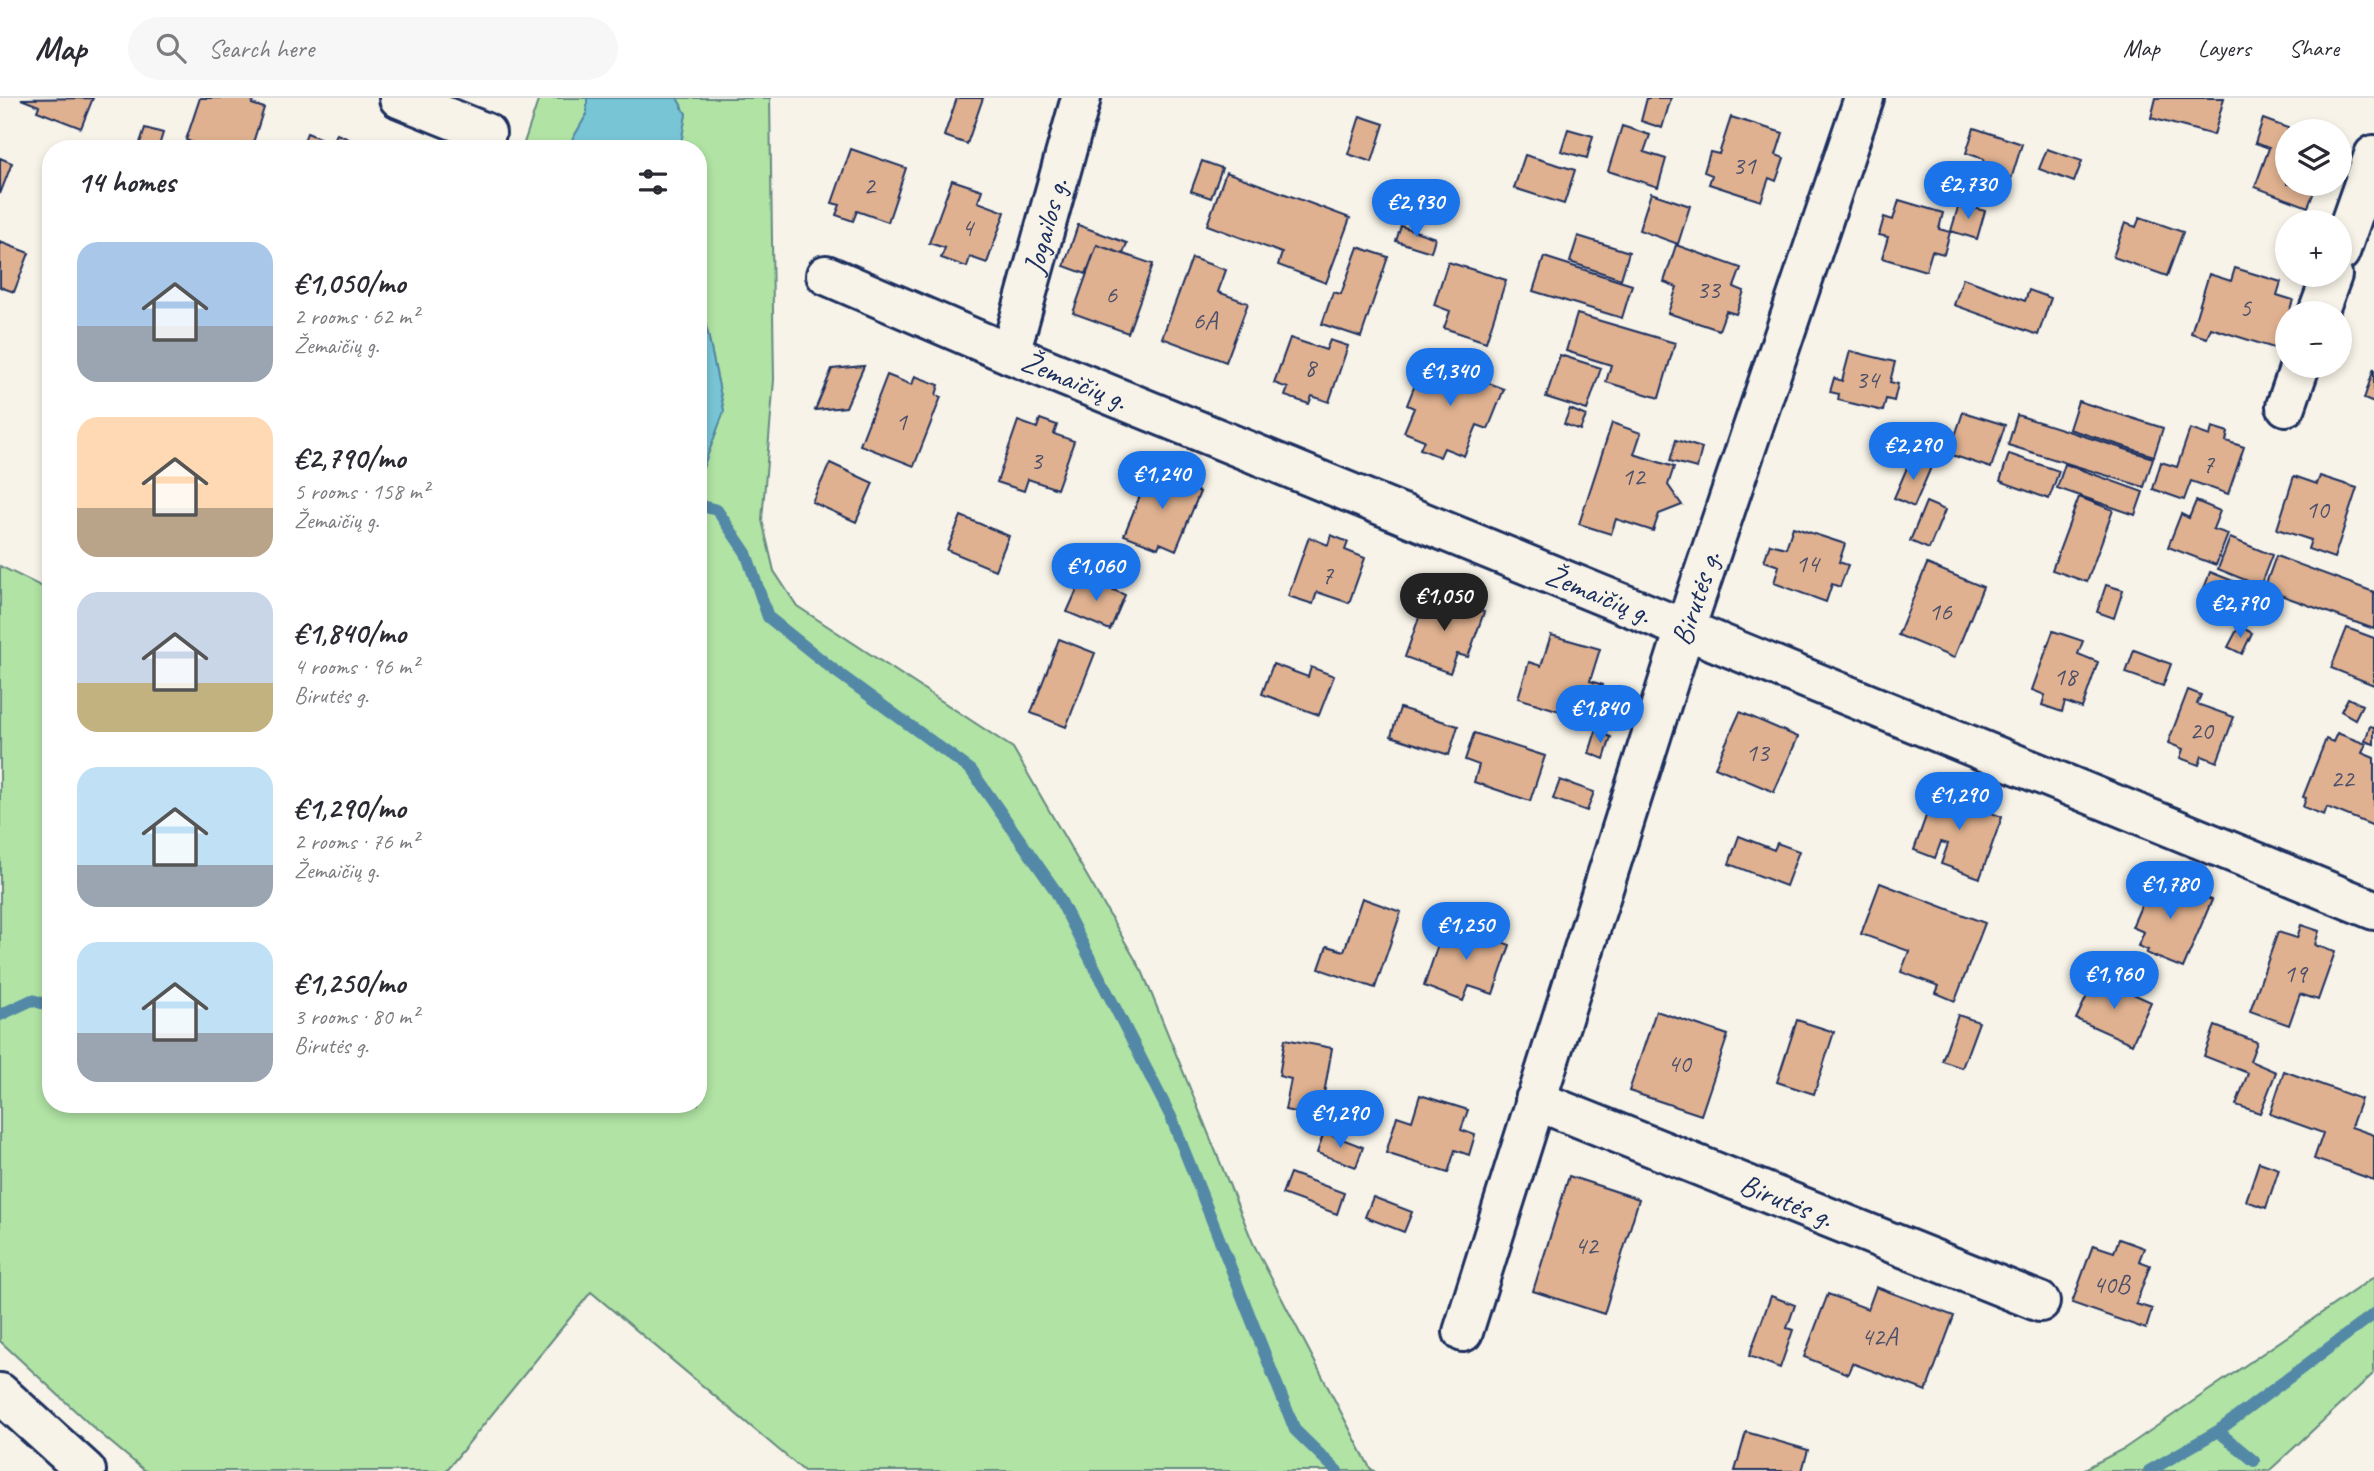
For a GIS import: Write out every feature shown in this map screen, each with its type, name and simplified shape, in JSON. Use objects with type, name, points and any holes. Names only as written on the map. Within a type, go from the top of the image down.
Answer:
[{"type":"street","points":[[399,98],[486,134]]},
{"type":"street","name":"Jogailos g.","points":[[1010,354],[1082,98]]},
{"type":"street","name":"Birutės g.","points":[[1463,1332],[1685,629],[1864,98]]},
{"type":"street","points":[[2352,218],[2374,155]]},
{"type":"street","name":"Žemaičių g.","points":[[826,275],[1010,354],[2374,909]]},
{"type":"street","points":[[2286,406],[2296,378]]},
{"type":"street","name":"Birutės g.","points":[[1535,1100],[2040,1302]]},
{"type":"street","points":[[0,1393],[86,1471]]},
{"type":"green space","points":[[539,98],[587,98],[587,114],[572,140],[525,140]]},
{"type":"green space","points":[[677,98],[770,98],[774,380],[762,520],[774,571],[797,606],[1013,748],[1143,973],[1253,1243],[1370,1468],[1374,1471],[804,1471],[591,1292],[446,1471],[145,1471],[96,1430],[0,1341],[0,566],[42,587],[42,1113],[707,1113],[707,457],[724,411],[707,330],[707,140],[682,140],[686,114]]},
{"type":"green space","points":[[2374,1277],[2374,1373],[2269,1471],[2081,1471],[2125,1448]]},
{"type":"water","points":[[587,98],[677,98],[686,114],[682,140],[572,140],[587,114]]},
{"type":"water","points":[[707,330],[708,334],[724,411],[707,457]]},
{"type":"building","points":[[93,98],[81,128],[37,111],[39,106],[21,99]]},
{"type":"building","points":[[200,98],[254,98],[252,104],[264,108],[254,140],[186,140]]},
{"type":"building","points":[[957,98],[983,98],[967,144],[944,136]]},
{"type":"building","points":[[1647,98],[1671,98],[1662,128],[1641,121]]},
{"type":"building","points":[[2156,98],[2224,98],[2214,135],[2151,118]]},
{"type":"building","points":[[1360,116],[1384,124],[1372,162],[1348,154]]},
{"type":"building","points":[[1731,117],[1783,133],[1776,155],[1784,158],[1776,181],[1769,178],[1761,201],[1709,184],[1712,175],[1704,172],[1710,152],[1719,154]]},
{"type":"building","points":[[2263,119],[2275,123],[2275,195],[2255,187],[2269,148],[2255,143]]},
{"type":"building","points":[[1622,126],[1650,135],[1644,152],[1666,159],[1658,187],[1608,171]]},
{"type":"building","points":[[145,128],[163,133],[161,140],[141,140]]},
{"type":"building","points":[[1974,128],[2022,144],[2008,189],[1977,179],[1984,159],[1966,153]]},
{"type":"building","points":[[1568,129],[1593,136],[1587,158],[1561,151]]},
{"type":"building","points":[[307,133],[324,140],[304,140]]},
{"type":"building","points":[[337,134],[351,140],[334,140]]},
{"type":"building","points":[[851,149],[906,168],[888,222],[857,211],[853,221],[836,215],[840,205],[832,203]]},
{"type":"building","points":[[2047,149],[2082,161],[2074,182],[2039,169]]},
{"type":"building","points":[[1525,155],[1575,170],[1564,204],[1514,188]]},
{"type":"building","points":[[0,158],[12,163],[0,194]]},
{"type":"building","points":[[1202,161],[1222,168],[1211,198],[1191,191]]},
{"type":"building","points":[[1226,172],[1350,218],[1326,283],[1278,265],[1282,253],[1207,225]]},
{"type":"building","points":[[952,180],[982,190],[978,202],[1005,212],[987,263],[970,257],[967,267],[941,258],[945,248],[929,243]]},
{"type":"building","points":[[1651,193],[1690,206],[1678,244],[1639,230]]},
{"type":"building","points":[[2279,196],[2312,196],[2308,207]]},
{"type":"building","points":[[1899,200],[1943,213],[1939,229],[1950,232],[1944,254],[1932,251],[1926,271],[1882,258],[1888,237],[1879,235],[1884,217],[1893,220]]},
{"type":"building","points":[[1959,204],[1985,211],[1977,239],[1951,231]]},
{"type":"building","points":[[2140,217],[2183,232],[2167,276],[2113,257],[2125,223],[2136,227]]},
{"type":"building","points":[[1078,225],[1127,243],[1123,254],[1097,245],[1086,274],[1064,266]]},
{"type":"building","points":[[1401,226],[1435,238],[1431,252],[1396,241]]},
{"type":"building","points":[[1578,236],[1629,252],[1621,279],[1570,262]]},
{"type":"building","points":[[0,242],[29,253],[14,292],[0,287]]},
{"type":"building","points":[[1097,245],[1153,264],[1128,333],[1073,313]]},
{"type":"building","points":[[1676,245],[1741,268],[1734,287],[1744,291],[1736,314],[1726,311],[1719,330],[1668,313],[1677,287],[1664,282]]},
{"type":"building","points":[[1358,247],[1388,257],[1361,337],[1322,324],[1333,292],[1341,294]]},
{"type":"building","points":[[1544,257],[1632,285],[1622,318],[1533,291]]},
{"type":"building","points":[[1192,258],[1226,270],[1218,292],[1248,303],[1226,362],[1162,338]]},
{"type":"building","points":[[1448,262],[1506,280],[1486,342],[1444,328],[1450,311],[1434,305]]},
{"type":"building","points":[[2235,268],[2275,280],[2275,287],[2279,287],[2277,295],[2293,300],[2275,301],[2275,348],[2211,328],[2207,338],[2191,333],[2209,274],[2231,281]]},
{"type":"building","points":[[1963,278],[2025,301],[2029,290],[2051,298],[2038,335],[1954,305]]},
{"type":"building","points":[[1577,314],[1675,343],[1659,398],[1606,382],[1611,365],[1566,351]]},
{"type":"building","points":[[1290,338],[1326,350],[1330,340],[1348,346],[1329,402],[1312,396],[1309,404],[1285,396],[1288,388],[1274,383]]},
{"type":"building","points":[[1850,351],[1895,362],[1890,382],[1898,384],[1894,401],[1886,399],[1883,411],[1838,400],[1839,394],[1830,392],[1834,378],[1842,381]]},
{"type":"building","points":[[1560,355],[1601,368],[1587,410],[1546,397]]},
{"type":"building","points":[[1426,357],[1504,389],[1488,429],[1477,425],[1464,456],[1444,448],[1440,457],[1420,449],[1424,440],[1404,432],[1414,408],[1407,405]]},
{"type":"building","points":[[864,366],[846,407],[815,410],[832,369]]},
{"type":"building","points":[[2374,368],[2374,403],[2364,399]]},
{"type":"building","points":[[887,375],[912,385],[915,376],[939,385],[936,395],[941,397],[914,466],[860,445]]},
{"type":"building","points":[[2078,401],[2163,428],[2154,456],[2069,429]]},
{"type":"building","points":[[1570,409],[1586,416],[1580,430],[1564,424]]},
{"type":"building","points":[[1963,412],[2005,425],[1991,468],[1949,454]]},
{"type":"building","points":[[2017,415],[2153,458],[2144,487],[2008,445]]},
{"type":"building","points":[[1040,419],[1057,425],[1054,434],[1074,441],[1057,489],[1028,479],[1024,491],[997,482],[1018,421],[1037,428]]},
{"type":"building","points":[[1612,423],[1641,433],[1634,454],[1674,467],[1668,485],[1682,505],[1659,514],[1653,531],[1616,519],[1611,534],[1579,524]]},
{"type":"building","points":[[2212,427],[2228,432],[2226,441],[2244,447],[2228,494],[2191,481],[2184,500],[2153,489],[2161,462],[2177,467],[2190,429],[2210,436]]},
{"type":"building","points":[[1676,440],[1702,448],[1697,468],[1670,461]]},
{"type":"building","points":[[2009,454],[2059,471],[2049,499],[2000,481]]},
{"type":"building","points":[[1912,456],[1932,465],[1914,507],[1894,498]]},
{"type":"building","points":[[830,463],[873,483],[856,522],[812,502]]},
{"type":"building","points":[[2065,464],[2143,492],[2135,515],[2057,488]]},
{"type":"building","points":[[1157,465],[1174,472],[1171,480],[1200,492],[1176,550],[1160,543],[1158,548],[1124,535],[1150,471],[1154,473]]},
{"type":"building","points":[[2294,476],[2317,484],[2320,476],[2357,488],[2334,558],[2308,549],[2311,540],[2277,529]]},
{"type":"building","points":[[2079,497],[2113,510],[2087,582],[2052,570]]},
{"type":"building","points":[[2196,501],[2220,511],[2213,529],[2228,534],[2216,565],[2168,547],[2181,514],[2189,518]]},
{"type":"building","points":[[1926,502],[1945,510],[1929,549],[1910,541]]},
{"type":"building","points":[[961,516],[1009,536],[995,570],[947,550]]},
{"type":"building","points":[[1793,527],[1845,544],[1839,562],[1848,565],[1840,587],[1832,584],[1826,602],[1774,583],[1779,566],[1764,561],[1770,544],[1786,548]]},
{"type":"building","points":[[1331,535],[1348,542],[1345,550],[1365,558],[1349,603],[1317,592],[1313,604],[1288,596],[1309,537],[1328,545]]},
{"type":"building","points":[[2230,538],[2272,555],[2260,586],[2218,569]]},
{"type":"building","points":[[2276,556],[2374,592],[2374,629],[2264,589]]},
{"type":"building","points":[[1927,564],[1983,587],[1954,658],[1898,635]]},
{"type":"building","points":[[2210,572],[2251,588],[2240,618],[2199,603]]},
{"type":"building","points":[[1083,576],[1125,595],[1110,630],[1067,612]]},
{"type":"building","points":[[2106,585],[2123,590],[2114,618],[2097,612]]},
{"type":"building","points":[[1428,592],[1484,612],[1468,657],[1457,654],[1450,673],[1405,657]]},
{"type":"building","points":[[2239,626],[2252,633],[2242,654],[2228,647]]},
{"type":"building","points":[[2347,628],[2374,638],[2374,685],[2331,668]]},
{"type":"building","points":[[2053,631],[2083,641],[2078,654],[2098,662],[2082,708],[2065,702],[2062,712],[2042,705],[2045,695],[2032,690]]},
{"type":"building","points":[[1551,635],[1600,649],[1590,681],[1603,685],[1592,721],[1518,698],[1529,662],[1541,666]]},
{"type":"building","points":[[1059,639],[1095,653],[1066,727],[1031,713]]},
{"type":"building","points":[[2134,650],[2171,664],[2163,686],[2126,673]]},
{"type":"building","points":[[1273,664],[1308,677],[1311,667],[1334,676],[1319,715],[1262,694]]},
{"type":"building","points":[[2188,690],[2201,695],[2197,704],[2234,717],[2217,762],[2202,756],[2199,765],[2180,758],[2183,749],[2168,743]]},
{"type":"building","points":[[2348,698],[2362,705],[2355,719],[2341,711]]},
{"type":"building","points":[[1400,708],[1458,726],[1449,755],[1391,736]]},
{"type":"building","points":[[1740,712],[1798,737],[1774,792],[1715,767]]},
{"type":"building","points":[[2370,726],[2374,727],[2374,744],[2365,741]]},
{"type":"building","points":[[1596,731],[1611,737],[1604,759],[1589,753]]},
{"type":"building","points":[[1474,733],[1545,756],[1530,801],[1474,782],[1479,765],[1465,760]]},
{"type":"building","points":[[2337,733],[2366,744],[2362,753],[2374,758],[2374,826],[2327,807],[2324,815],[2303,807],[2306,798],[2303,797],[2326,739],[2333,742]]},
{"type":"building","points":[[1560,780],[1594,792],[1587,811],[1553,799]]},
{"type":"building","points":[[1961,789],[1983,798],[1979,808],[2002,817],[1980,878],[1941,864],[1948,844],[1941,842],[1935,858],[1914,850],[1935,791],[1957,800]]},
{"type":"building","points":[[1739,836],[1774,850],[1777,843],[1799,851],[1786,886],[1729,864]]},
{"type":"building","points":[[2154,876],[2212,900],[2183,968],[2146,953],[2148,950],[2138,946],[2144,932],[2132,927]]},
{"type":"building","points":[[1880,883],[1985,923],[1955,1001],[1936,993],[1939,986],[1901,972],[1909,951],[1861,934]]},
{"type":"building","points":[[1362,898],[1401,912],[1375,988],[1319,969],[1327,946],[1344,951]]},
{"type":"building","points":[[1446,921],[1510,945],[1493,994],[1469,986],[1463,1001],[1424,986]]},
{"type":"building","points":[[2301,925],[2319,931],[2315,945],[2335,952],[2318,1000],[2300,994],[2289,1025],[2250,1011],[2278,932],[2297,938]]},
{"type":"building","points":[[2096,977],[2151,1002],[2132,1044],[2076,1019]]},
{"type":"building","points":[[1656,1011],[1728,1035],[1701,1115],[1629,1091]]},
{"type":"building","points":[[1958,1015],[1979,1022],[1962,1068],[1942,1061]]},
{"type":"building","points":[[1797,1020],[1834,1032],[1814,1094],[1777,1082]]},
{"type":"building","points":[[2215,1026],[2257,1042],[2250,1061],[2276,1072],[2260,1113],[2236,1105],[2248,1073],[2204,1056]]},
{"type":"building","points":[[1285,1039],[1332,1048],[1320,1117],[1285,1110],[1291,1079],[1279,1076]]},
{"type":"building","points":[[2284,1071],[2361,1099],[2351,1127],[2374,1135],[2374,1180],[2314,1159],[2323,1133],[2270,1114]]},
{"type":"building","points":[[1420,1095],[1468,1110],[1461,1130],[1475,1135],[1469,1155],[1455,1150],[1448,1173],[1386,1153],[1397,1116],[1412,1121]]},
{"type":"building","points":[[1324,1132],[1363,1147],[1356,1167],[1317,1153]]},
{"type":"building","points":[[2259,1162],[2279,1169],[2266,1208],[2246,1201]]},
{"type":"building","points":[[1290,1173],[1344,1193],[1337,1214],[1282,1194]]},
{"type":"building","points":[[1569,1176],[1639,1199],[1604,1314],[1533,1291]]},
{"type":"building","points":[[1373,1197],[1412,1212],[1404,1232],[1365,1217]]},
{"type":"building","points":[[2119,1239],[2144,1248],[2139,1261],[2150,1265],[2136,1304],[2152,1309],[2146,1329],[2072,1303],[2093,1245],[2114,1252]]},
{"type":"building","points":[[1876,1287],[1954,1316],[1926,1391],[1852,1363],[1848,1374],[1804,1357],[1828,1294],[1868,1309]]},
{"type":"building","points":[[1771,1296],[1795,1305],[1787,1328],[1793,1330],[1780,1368],[1749,1356]]},
{"type":"building","points":[[1746,1432],[1808,1450],[1802,1471],[1735,1471]]},
{"type":"waterway","points":[[707,507],[717,510],[746,553],[768,617],[834,670],[971,770],[1055,890],[1171,1117],[1295,1430],[1337,1471]]},
{"type":"waterway","points":[[0,1015],[32,1000],[42,1003]]},
{"type":"waterway","points":[[2149,1471],[2218,1431],[2374,1314]]},
{"type":"waterway","points":[[2218,1431],[2254,1461]]}]
